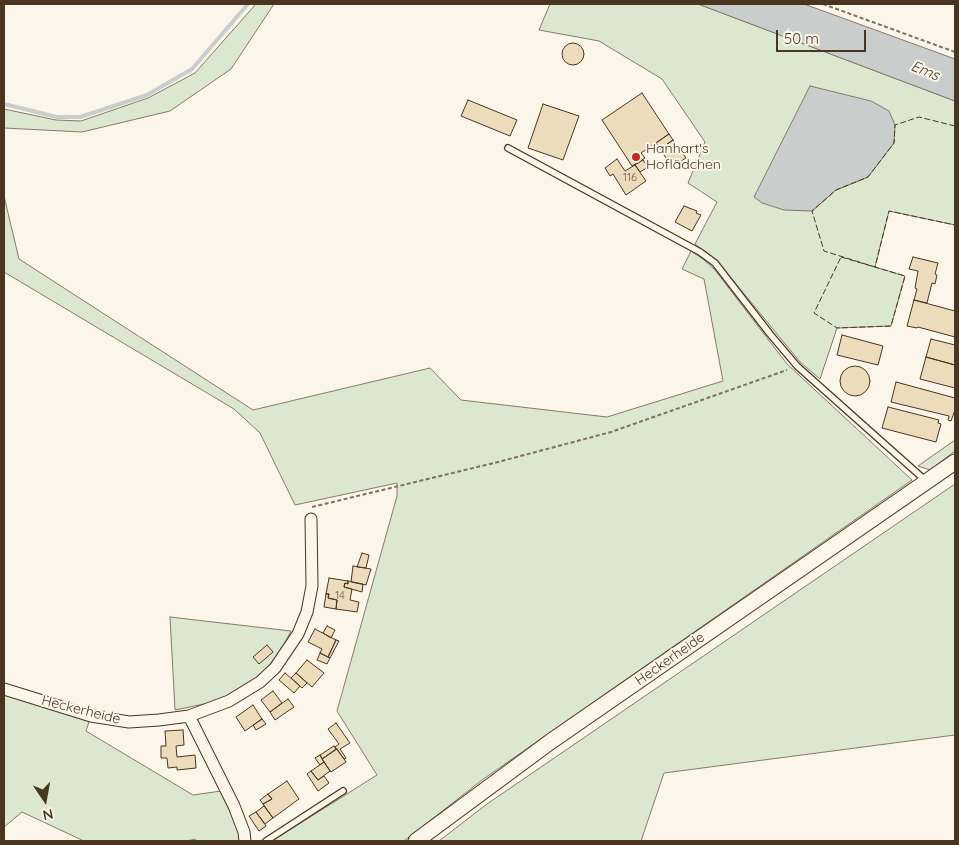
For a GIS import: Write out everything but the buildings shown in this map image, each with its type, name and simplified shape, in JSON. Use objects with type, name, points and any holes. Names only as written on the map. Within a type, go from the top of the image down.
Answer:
[{"type":"main road","name":"Heckerheide","points":[[416,841],[550,742],[955,462]]},
{"type":"street","name":"Heckerheide","points":[[4,689],[92,716],[136,722],[189,716],[229,701],[260,682],[275,668],[292,644],[307,612],[313,572],[311,519]]},
{"type":"street","points":[[189,716],[234,806],[244,832],[245,841]]},
{"type":"lane","points":[[508,148],[695,248],[715,263],[796,366],[926,481]]},
{"type":"lane","points":[[266,841],[343,791]]},
{"type":"path","points":[[823,4],[955,52]]},
{"type":"path","points":[[311,519],[311,507],[498,462],[611,432],[756,382],[796,366]]},
{"type":"green space","points":[[256,4],[274,4],[231,69],[170,111],[82,132],[4,128],[4,109],[56,120],[81,121],[148,98],[195,73]]},
{"type":"green space","points":[[550,4],[698,4],[955,101],[955,225],[889,211],[875,267],[905,276],[891,326],[837,328],[820,379],[800,362],[718,262],[695,244],[717,202],[688,183],[705,142],[662,79],[599,41],[539,30]],"holes":[[[868,177],[836,190],[812,211],[754,196]]]},
{"type":"green space","points":[[4,196],[19,259],[253,410],[430,368],[461,400],[607,417],[723,381],[704,279],[682,269],[691,251],[715,270],[787,364],[912,480],[482,780],[404,841],[272,841],[377,775],[337,711],[397,496],[397,483],[295,505],[260,433],[234,409],[4,272]]},
{"type":"green space","points":[[955,440],[955,451],[930,470],[918,466]]},
{"type":"green space","points":[[955,484],[955,735],[664,773],[641,841],[439,841],[487,804]]},
{"type":"green space","points":[[170,617],[291,631],[279,654],[257,677],[227,696],[209,703],[175,710]]},
{"type":"green space","points":[[4,694],[90,719],[86,731],[193,795],[221,791],[231,808],[240,834],[240,841],[196,841],[195,839],[187,841],[84,841],[22,812],[4,827]]},
{"type":"water","name":"Ems","points":[[698,4],[804,4],[955,59],[955,101]]},
{"type":"water","points":[[810,86],[871,101],[889,111],[895,125],[894,143],[868,177],[836,190],[812,211],[784,210],[762,203],[754,197]]},
{"type":"waterway","points":[[4,104],[57,117],[80,117],[147,95],[192,69],[248,4]]},
{"type":"fence","points":[[955,126],[919,117],[895,125],[894,143],[868,177],[836,190],[812,211],[824,251],[875,267],[889,211],[955,225]]},
{"type":"fence","points":[[841,257],[905,276],[891,326],[837,328],[814,313],[841,257]]},
{"type":"place","name":"Hanhart's Hoflädchen","points":[[636,157]]}]
